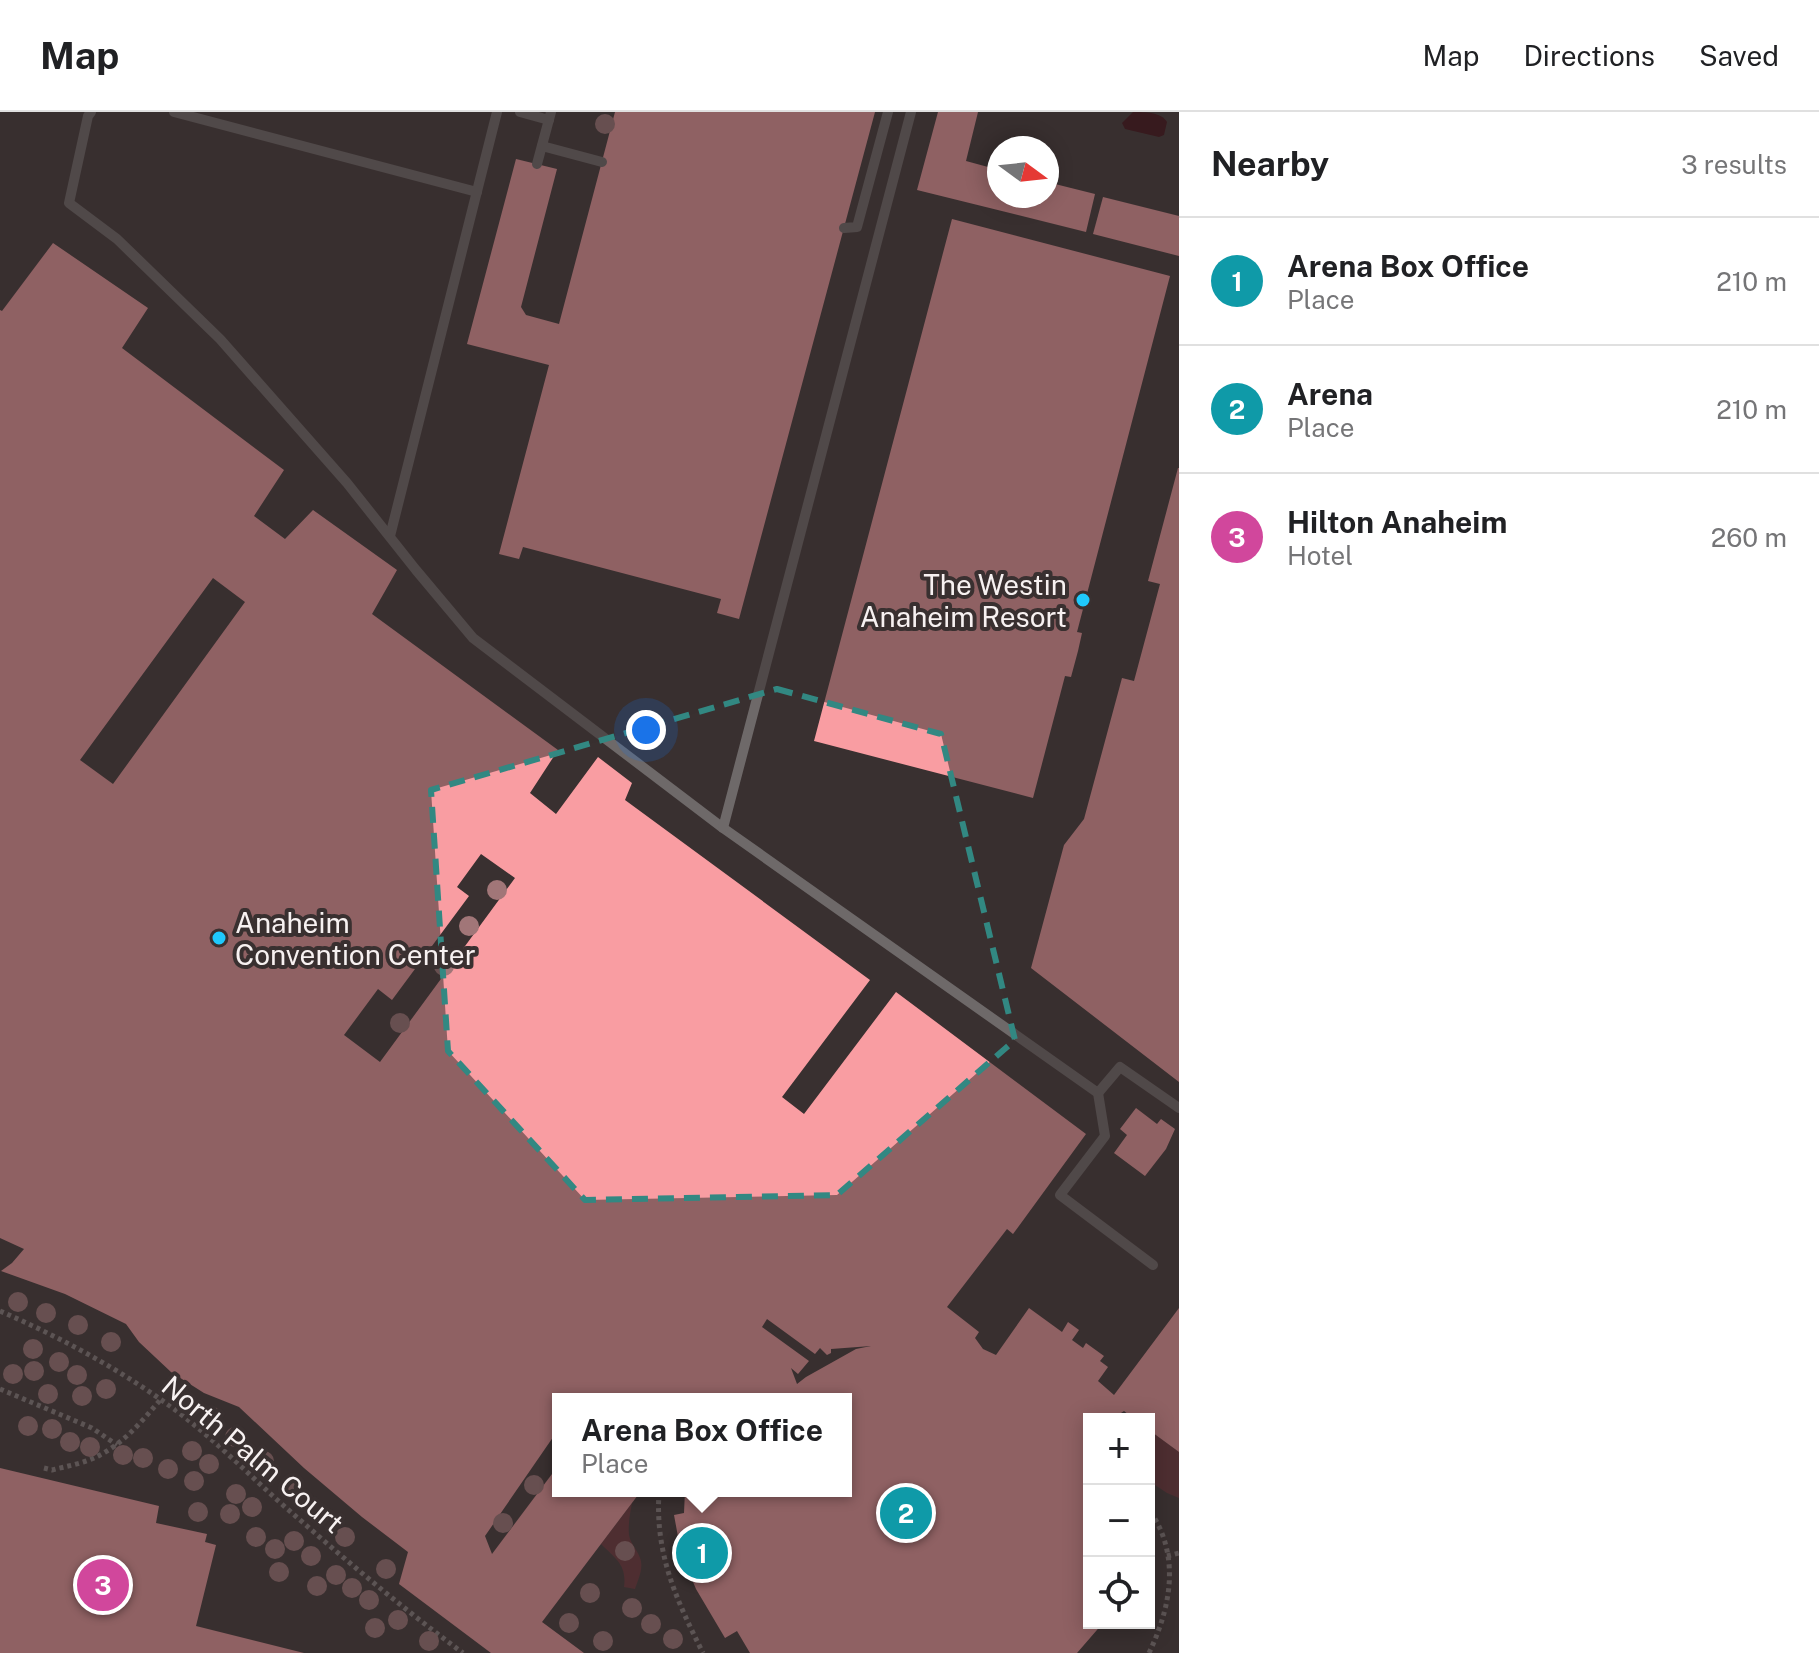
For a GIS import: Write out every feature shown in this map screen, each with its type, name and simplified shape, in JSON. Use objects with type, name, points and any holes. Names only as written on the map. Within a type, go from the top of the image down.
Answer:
[{"type":"lane","points":[[91,112],[69,203],[117,239],[220,339],[347,483],[473,638],[723,828],[1098,1093],[1105,1136],[1060,1195],[1153,1265]]},
{"type":"lane","points":[[174,112],[477,192]]},
{"type":"lane","points":[[390,536],[497,112]]},
{"type":"lane","points":[[520,112],[550,116],[537,164]]},
{"type":"lane","points":[[844,228],[857,227],[888,112]]},
{"type":"lane","points":[[723,828],[911,112]]},
{"type":"lane","points":[[542,146],[602,162]]},
{"type":"lane","points":[[1098,1093],[1120,1067],[1179,1108]]},
{"type":"path","name":"North Palm Court","points":[[0,1311],[90,1355],[161,1399],[190,1421],[317,1535],[463,1653]]},
{"type":"path","points":[[0,1389],[92,1428],[117,1445]]},
{"type":"path","points":[[44,1468],[52,1470],[98,1457],[140,1424],[161,1399]]},
{"type":"path","points":[[659,1497],[660,1536],[668,1574],[703,1653]]},
{"type":"path","points":[[1149,1653],[1168,1601],[1167,1556],[1162,1531],[1155,1519]]},
{"type":"path","points":[[1167,1556],[1179,1553]]},
{"type":"highlighted area","points":[[777,689],[941,734],[1015,1040],[837,1195],[585,1200],[448,1051],[431,790]]},
{"type":"shaded area","points":[[1133,112],[1161,116],[1167,122],[1164,135],[1159,137],[1125,129],[1122,123]]},
{"type":"shaded area","points":[[1155,1434],[1179,1452],[1179,1498],[1155,1485]]},
{"type":"shaded area","points":[[632,1503],[629,1535],[641,1562],[635,1589],[624,1587],[622,1568],[601,1544]]},
{"type":"building","points":[[615,112],[875,112],[739,619],[717,613],[721,599],[523,547],[519,559],[499,554],[549,365],[467,344],[516,159],[557,169],[521,307],[526,315],[559,324]]},
{"type":"building","points":[[938,112],[978,112],[966,161],[987,167],[987,207],[917,190]]},
{"type":"building","points":[[1059,185],[1095,194],[1086,232],[989,208],[1059,208]]},
{"type":"building","points":[[1103,197],[1179,216],[1179,256],[1093,234]]},
{"type":"building","points":[[952,219],[1170,276],[1077,632],[1082,633],[1078,651],[1071,677],[1065,676],[1033,798],[814,741]]},
{"type":"building","name":"Anaheim Convention Center","points":[[53,243],[148,308],[122,348],[284,470],[254,516],[285,539],[313,510],[397,570],[372,614],[558,750],[530,793],[556,814],[598,757],[632,783],[625,800],[870,980],[782,1097],[804,1114],[896,992],[1086,1134],[1013,1234],[1007,1229],[947,1307],[979,1332],[975,1338],[983,1349],[996,1355],[1029,1308],[1062,1332],[1068,1322],[1079,1330],[1072,1340],[1083,1348],[1086,1343],[1104,1356],[1100,1361],[1108,1367],[1098,1381],[1114,1395],[1179,1308],[1179,1452],[1155,1434],[1155,1413],[1083,1413],[1083,1629],[1098,1629],[1077,1653],[750,1653],[737,1631],[725,1638],[696,1589],[679,1542],[674,1515],[684,1513],[685,1497],[852,1497],[852,1393],[552,1393],[552,1439],[485,1536],[492,1554],[552,1474],[552,1497],[636,1497],[542,1622],[584,1653],[491,1653],[399,1584],[408,1552],[304,1468],[239,1407],[204,1393],[171,1372],[139,1342],[126,1324],[65,1294],[1,1271],[24,1249],[0,1238],[0,310]],"holes":[[[213,578],[245,602],[113,784],[80,760]],[[481,854],[515,878],[380,1062],[344,1035],[378,989],[392,1000],[469,896],[457,887]],[[767,1319],[815,1354],[820,1348],[827,1355],[831,1349],[871,1346],[856,1349],[797,1384],[791,1368],[798,1374],[809,1361],[762,1327]]]},
{"type":"building","name":"The Westin Anaheim Resort","points":[[1178,468],[1179,1082],[1031,968],[1064,845],[1084,819],[1122,678],[1134,681],[1160,584],[1148,581]]},
{"type":"building","points":[[1136,1108],[1157,1124],[1161,1119],[1175,1129],[1166,1149],[1145,1176],[1114,1153],[1127,1135],[1120,1129]]},
{"type":"building","points":[[0,1468],[159,1506],[156,1523],[207,1534],[205,1542],[216,1545],[196,1626],[304,1653],[0,1653]]},
{"type":"place","name":"The Westin Anaheim Resort","points":[[1083,600]]},
{"type":"place","name":"Anaheim Convention Center","points":[[219,938]]},
{"type":"place","name":"Arena","points":[[906,1513]]},
{"type":"place","name":"Arena Box Office","points":[[702,1553]]},
{"type":"place","name":"Hilton Anaheim","points":[[103,1585]]}]
